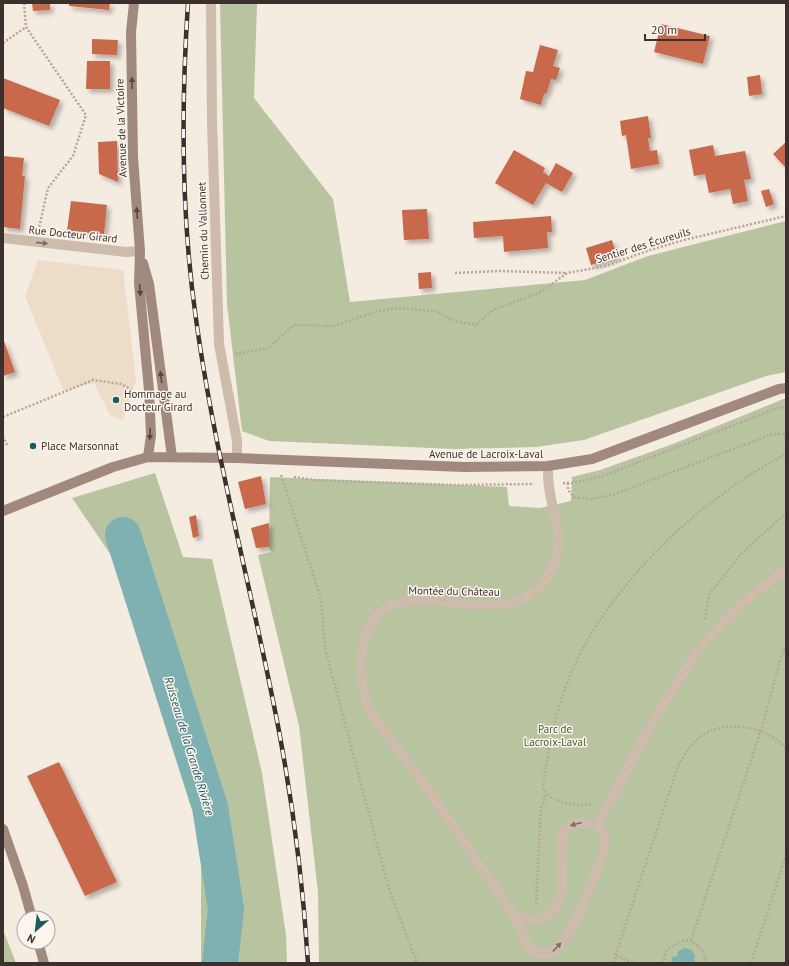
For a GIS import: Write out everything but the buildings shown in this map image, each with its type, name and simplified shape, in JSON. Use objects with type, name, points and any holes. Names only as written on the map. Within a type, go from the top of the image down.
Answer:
[{"type":"street","name":"Avenue de la Victoire","points":[[134,3],[131,32],[133,157],[140,251],[139,283],[151,435],[148,458]]},
{"type":"street","name":"Chemin du Vallonnet","points":[[211,3],[212,122],[219,344],[237,441],[237,458]]},
{"type":"street","name":"Rue Docteur Girard","points":[[3,238],[126,252],[140,251]]},
{"type":"street","name":"Avenue de la Victoire","points":[[140,251],[149,284],[172,457]]},
{"type":"street","name":"Avenue de Lacroix-Laval","points":[[3,511],[113,466],[148,458],[237,458],[464,467],[548,466],[592,459],[779,389],[786,388]]},
{"type":"street","name":"Montée du Château","points":[[548,466],[549,488],[558,534],[558,546],[556,560],[550,573],[541,586],[528,596],[516,602],[498,605],[419,601],[400,602],[388,607],[376,616],[370,625],[361,656],[360,672],[364,695],[370,712],[436,800],[515,917],[528,947],[537,959],[552,953],[567,936],[579,914],[603,854],[605,836],[597,825]]},
{"type":"street","points":[[515,917],[533,920],[546,917],[555,908],[562,889],[560,845],[563,833],[571,824],[585,822],[597,825],[660,709],[698,650],[740,605],[786,569]]},
{"type":"street","points":[[3,829],[30,910]]},
{"type":"street","points":[[40,950],[44,963]]},
{"type":"path","points":[[24,3],[26,27],[86,114],[73,156],[48,188],[40,222]]},
{"type":"path","points":[[3,42],[26,27]]},
{"type":"path","name":"Sentier des Écureuils","points":[[221,356],[268,348],[294,325],[334,326],[378,311],[398,308],[435,311],[455,321],[476,325],[493,310],[541,292],[567,273],[606,266],[650,250],[684,240],[786,216]]},
{"type":"path","points":[[455,273],[499,271],[567,273]]},
{"type":"path","points":[[3,417],[93,380],[122,384],[132,390]]},
{"type":"path","points":[[786,407],[778,408],[603,476],[568,483],[568,490],[574,497],[591,499],[612,494],[773,434],[783,434],[786,438]]},
{"type":"path","points":[[3,436],[7,445]]},
{"type":"path","points":[[610,800],[602,795],[597,796],[593,803],[583,806],[554,799],[546,793],[543,787],[550,738],[559,704],[576,662],[596,624],[626,586],[661,546],[716,499],[762,466],[786,454]]},
{"type":"path","points":[[417,963],[388,889],[325,648],[321,599],[280,474],[314,480],[456,485],[521,484]]},
{"type":"path","points":[[714,633],[704,623],[709,595],[740,555],[786,514]]},
{"type":"path","points":[[692,940],[761,730],[783,650],[786,648]]},
{"type":"path","points":[[613,963],[678,766],[689,748],[704,735],[723,727],[739,727],[761,730],[773,737],[786,748]]},
{"type":"path","points":[[536,909],[541,808],[546,793]]},
{"type":"path","points":[[751,963],[786,855]]},
{"type":"path","points":[[662,963],[667,950],[682,940],[692,940],[701,949],[706,959],[705,963]]},
{"type":"path","points":[[616,956],[635,963]]},
{"type":"green space","points":[[220,3],[257,3],[254,98],[333,199],[350,302],[585,280],[648,256],[786,221],[786,372],[766,376],[584,440],[536,447],[454,449],[269,441],[242,431],[227,304]]},
{"type":"green space","name":"Parc de Lacroix-Laval","points":[[786,398],[786,963],[319,963],[318,892],[299,726],[258,555],[271,552],[269,547],[270,477],[507,487],[509,506],[540,508],[571,501],[572,477],[600,470],[673,444]]},
{"type":"green space","points":[[155,473],[183,557],[212,559],[262,773],[286,935],[287,963],[201,963],[201,798],[134,589],[72,498]]},
{"type":"green space","points":[[3,930],[16,963],[3,963]]},
{"type":"shaded area","points":[[38,260],[123,270],[136,381],[123,420],[110,415],[94,383],[64,392],[25,296]]},
{"type":"water","points":[[684,948],[692,950],[695,956],[694,960],[697,963],[671,963],[673,956],[677,957],[678,952]]},
{"type":"waterway","name":"Ruisseau de la Grande Rivière","points":[[123,535],[210,807],[226,909],[220,963]]},
{"type":"railway","points":[[188,3],[184,82],[184,161],[187,241],[191,280],[213,422],[268,675],[283,755],[297,844],[308,963]]},
{"type":"place","name":"Hommage au Docteur Girard","points":[[116,400]]},
{"type":"place","name":"Place Marsonnat","points":[[33,446]]}]
